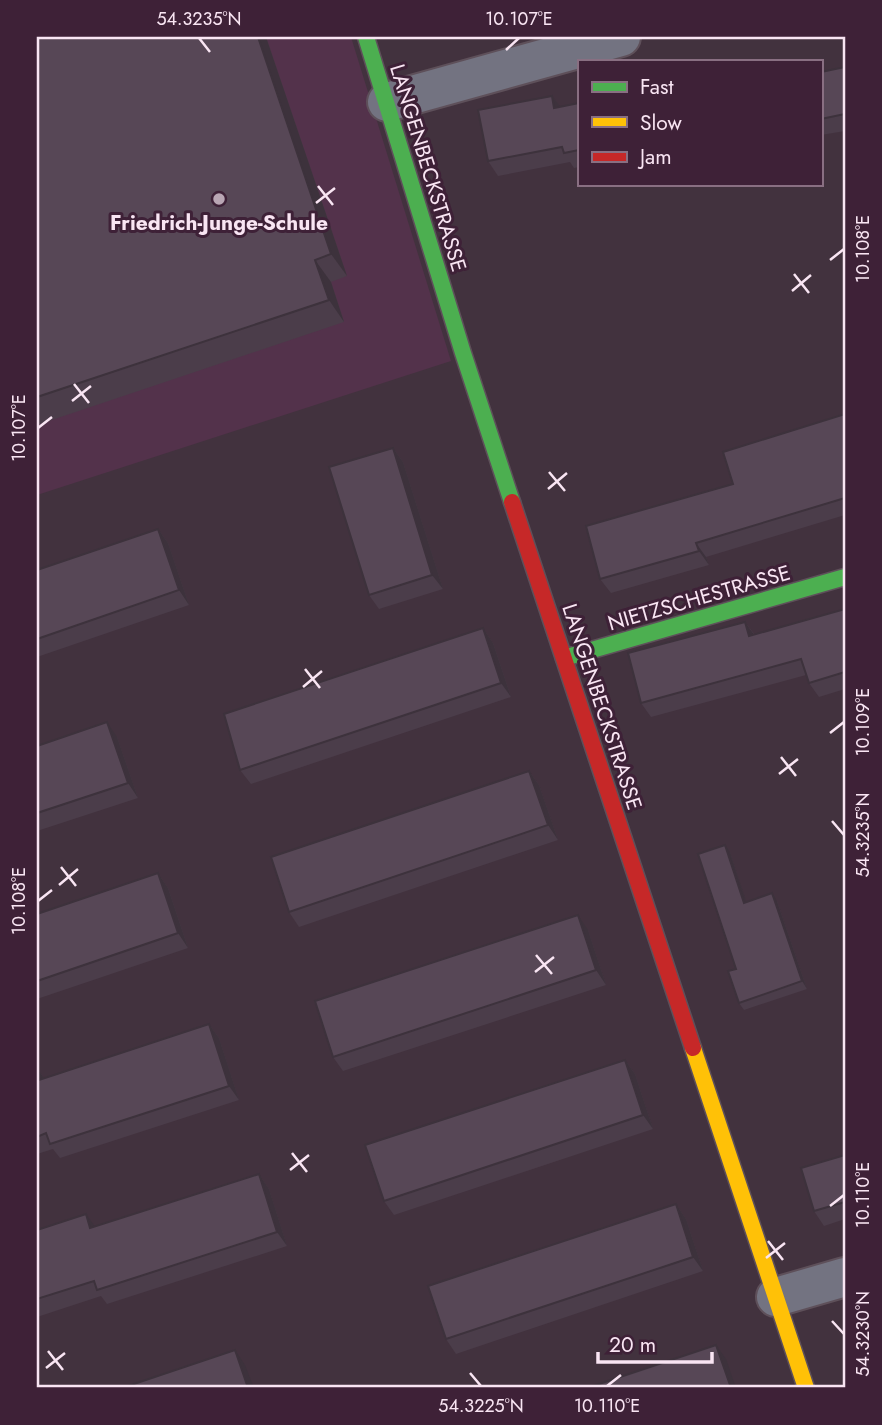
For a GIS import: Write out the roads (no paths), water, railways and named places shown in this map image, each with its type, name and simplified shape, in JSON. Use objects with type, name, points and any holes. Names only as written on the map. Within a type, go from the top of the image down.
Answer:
[{"type":"street","name":"LANGENBECKSTRASSE","points":[[366,37],[463,353],[806,1388]]},
{"type":"street","points":[[387,102],[621,37]]},
{"type":"street","name":"NIETZSCHESTRASSE","points":[[564,658],[845,577]]},
{"type":"street","points":[[776,1297],[845,1277]]},
{"type":"place","name":"Friedrich-Junge-Schule","points":[[219,199]]}]
